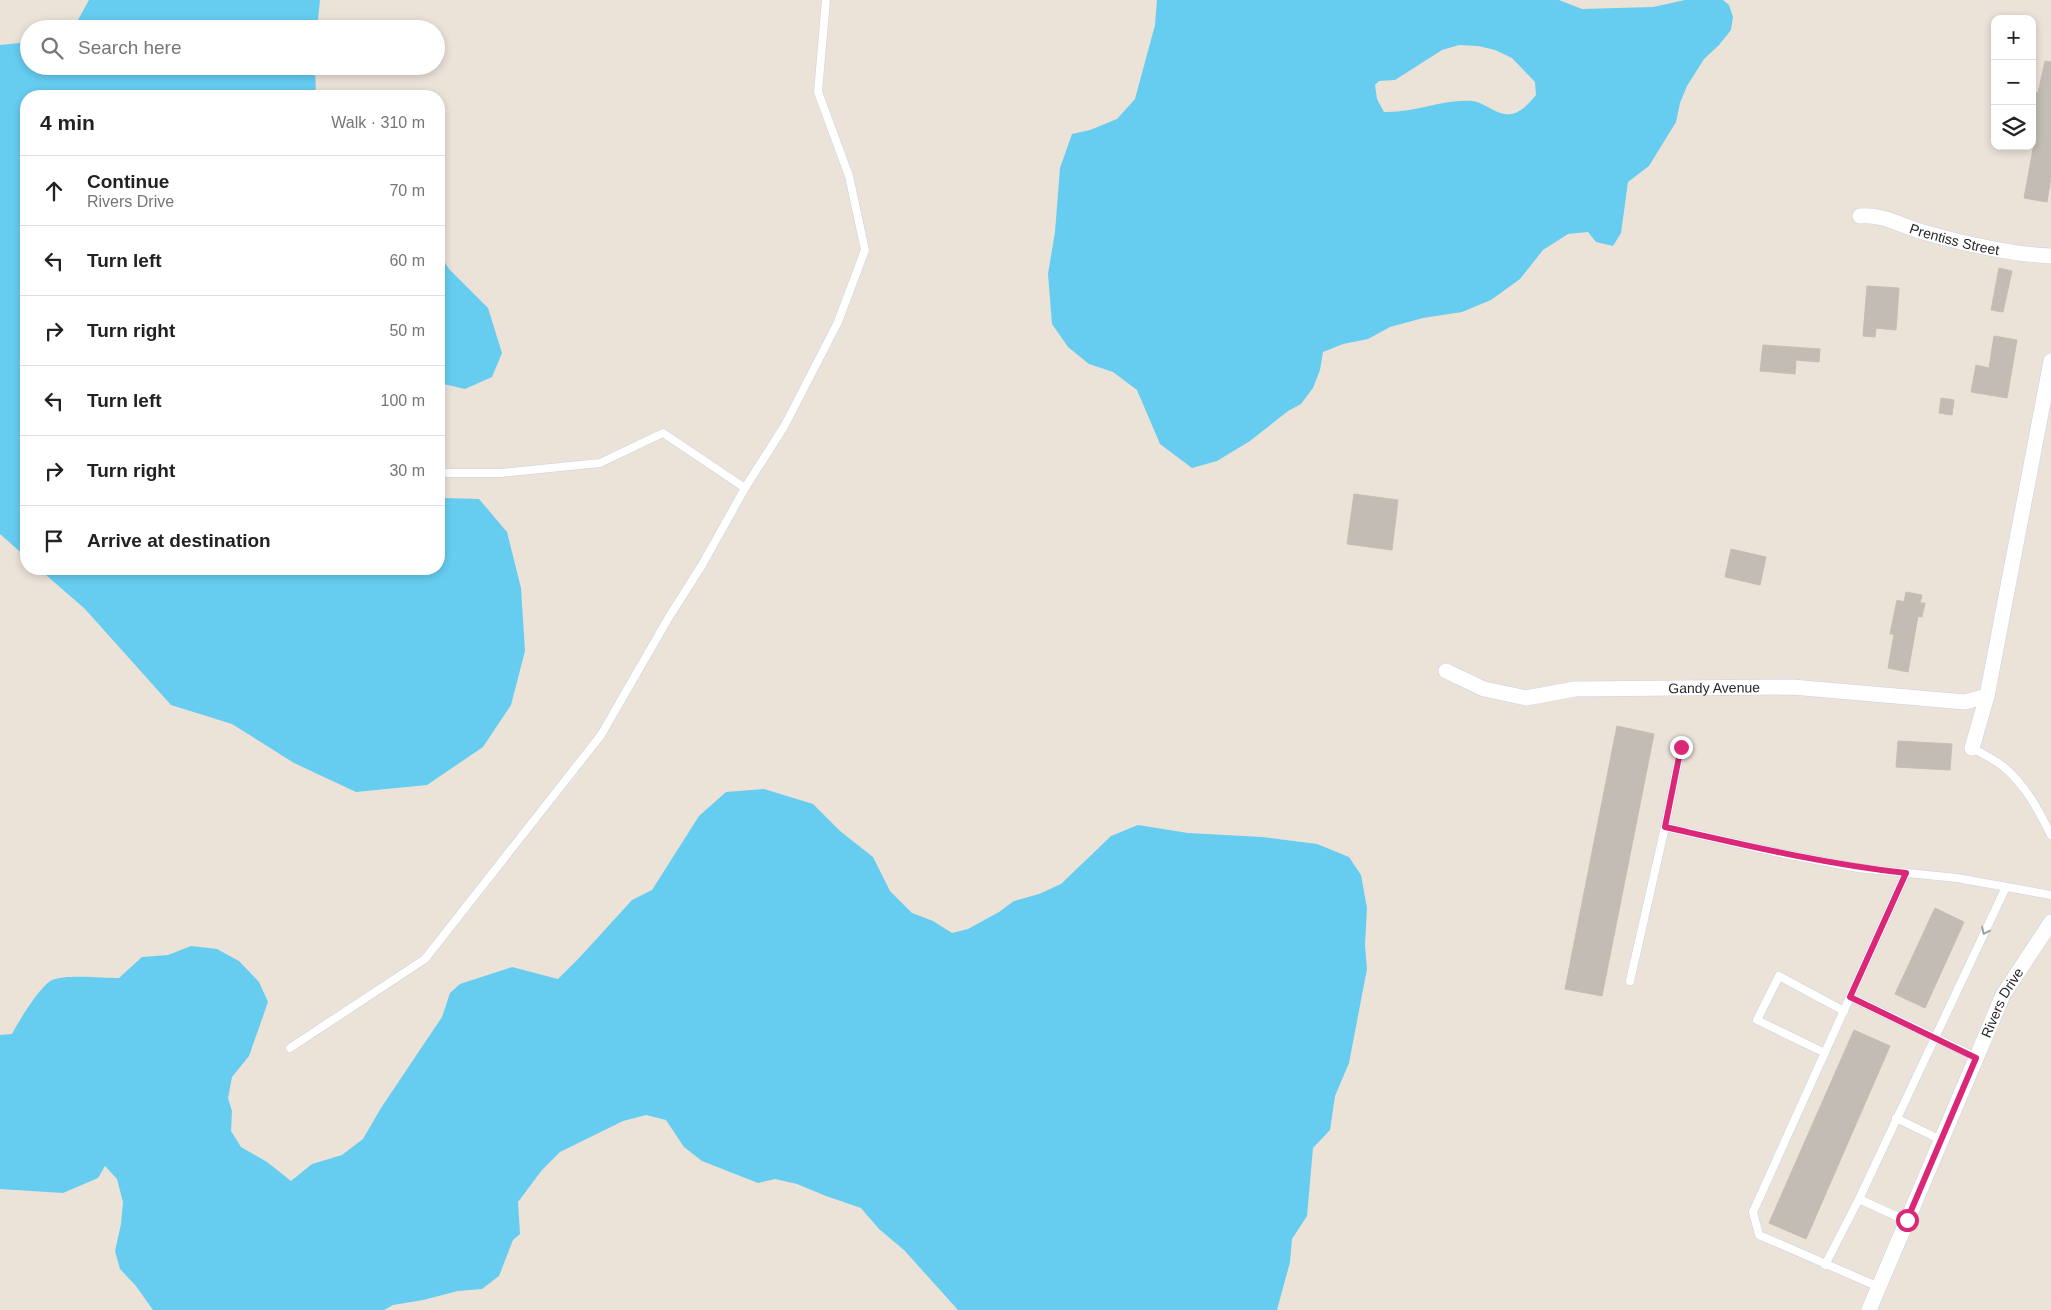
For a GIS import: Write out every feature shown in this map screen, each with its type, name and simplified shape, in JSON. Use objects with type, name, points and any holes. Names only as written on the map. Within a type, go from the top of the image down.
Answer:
[{"type":"street","name":"Prentiss Street","points":[[1860,216],[1871,215],[1886,218],[1916,230],[1995,250],[2051,256]]},
{"type":"street","points":[[1972,748],[1987,696],[2051,361]]},
{"type":"street","name":"Gandy Avenue","points":[[1446,671],[1484,689],[1526,698],[1575,689],[1792,687],[1965,702],[1987,696]]},
{"type":"street","name":"Rivers Drive","points":[[1869,1310],[2003,996],[2051,922]]},
{"type":"lane","points":[[290,1048],[425,959],[601,735],[669,617],[702,566],[745,488],[784,425],[838,322],[865,250],[848,176],[818,92],[826,0]]},
{"type":"lane","points":[[445,473],[501,473],[600,463],[663,433],[745,488]]},
{"type":"lane","points":[[1630,981],[1681,747]]},
{"type":"lane","points":[[1972,748],[2004,767],[2018,780],[2037,808],[2051,835]]},
{"type":"lane","points":[[1665,827],[1784,854],[1858,868],[1958,878],[2051,895]]},
{"type":"lane","points":[[1879,1287],[1758,1235],[1753,1212],[1906,873]]},
{"type":"lane","points":[[1825,1265],[1859,1199],[2006,887]]},
{"type":"lane","points":[[1825,1053],[1757,1020],[1778,976],[1844,1011]]},
{"type":"lane","points":[[1850,997],[1976,1058]]},
{"type":"lane","points":[[1896,1118],[1942,1140]]},
{"type":"lane","points":[[1859,1199],[1907,1220]]},
{"type":"water","points":[[89,0],[320,0],[318,20],[78,20]]},
{"type":"water","points":[[1157,0],[1559,0],[1582,9],[1653,7],[1685,0],[1723,0],[1729,5],[1733,17],[1731,30],[1704,59],[1687,86],[1680,103],[1676,122],[1649,166],[1628,182],[1621,233],[1613,246],[1596,242],[1588,232],[1568,234],[1543,250],[1520,279],[1491,300],[1462,312],[1423,318],[1390,327],[1368,339],[1343,344],[1323,352],[1320,370],[1313,388],[1301,404],[1288,411],[1250,441],[1217,461],[1192,468],[1160,444],[1137,390],[1113,372],[1089,364],[1068,347],[1052,324],[1048,274],[1055,232],[1060,168],[1072,134],[1090,130],[1117,119],[1135,99],[1155,25]],"holes":[[[1459,45],[1478,46],[1495,50],[1512,58],[1535,82],[1536,95],[1523,109],[1516,113],[1507,114],[1477,102],[1461,101],[1395,112],[1384,112],[1377,99],[1375,85],[1379,81],[1395,80],[1442,50]]]},
{"type":"water","points":[[20,43],[20,75],[315,75],[316,90],[20,90],[20,552],[0,534],[0,45]]},
{"type":"water","points":[[445,263],[488,308],[502,353],[492,377],[465,389],[445,384]]},
{"type":"water","points":[[445,498],[479,499],[507,532],[521,588],[525,651],[511,705],[483,747],[427,785],[356,792],[294,763],[232,724],[171,705],[85,609],[46,575],[445,575]]},
{"type":"water","points":[[764,789],[813,804],[840,831],[873,857],[890,891],[912,913],[933,921],[952,933],[968,929],[999,912],[1014,901],[1039,894],[1061,884],[1111,836],[1138,825],[1188,833],[1262,837],[1317,844],[1349,857],[1361,875],[1367,908],[1365,945],[1367,969],[1349,1063],[1335,1096],[1330,1130],[1313,1148],[1307,1216],[1292,1239],[1290,1262],[1277,1310],[958,1310],[904,1250],[879,1229],[861,1208],[797,1184],[775,1179],[758,1183],[702,1161],[684,1147],[666,1120],[646,1115],[623,1121],[560,1152],[542,1170],[518,1202],[520,1234],[513,1240],[499,1276],[482,1289],[458,1291],[393,1305],[384,1310],[153,1310],[136,1286],[120,1269],[115,1251],[121,1224],[123,1202],[117,1179],[105,1166],[98,1178],[63,1193],[0,1189],[0,1035],[12,1034],[36,996],[52,980],[75,977],[119,978],[142,957],[168,955],[191,946],[217,949],[239,961],[259,982],[268,1002],[249,1056],[232,1077],[228,1098],[232,1111],[231,1131],[241,1147],[267,1162],[291,1181],[312,1164],[342,1155],[363,1139],[381,1108],[442,1017],[450,993],[460,984],[512,967],[558,979],[632,900],[652,890],[699,816],[726,792]]},
{"type":"building","points":[[2045,61],[2051,62],[2051,177],[2047,202],[2024,198],[2033,150],[2036,150],[2036,92],[2038,93]]},
{"type":"building","points":[[1999,268],[2012,271],[2003,312],[1991,310]]},
{"type":"building","points":[[1867,286],[1899,288],[1896,330],[1876,328],[1875,337],[1863,336]]},
{"type":"building","points":[[1994,336],[2017,340],[2007,398],[1971,392],[1976,365],[1989,368]]},
{"type":"building","points":[[1763,345],[1820,349],[1819,362],[1796,360],[1795,374],[1760,371]]},
{"type":"building","points":[[1941,398],[1954,400],[1952,415],[1939,413]]},
{"type":"building","points":[[1354,494],[1398,500],[1392,550],[1347,544]]},
{"type":"building","points":[[1731,549],[1766,557],[1760,585],[1725,577]]},
{"type":"building","points":[[1906,592],[1922,595],[1920,603],[1925,603],[1922,617],[1918,616],[1908,672],[1888,668],[1894,634],[1890,634],[1897,600],[1904,602]]},
{"type":"building","points":[[1617,726],[1654,734],[1602,996],[1565,989]]},
{"type":"building","points":[[1898,741],[1952,744],[1950,770],[1896,767]]},
{"type":"building","points":[[1935,908],[1964,922],[1925,1008],[1895,994]]},
{"type":"building","points":[[1854,1030],[1890,1046],[1806,1239],[1769,1223]]},
{"type":"route","points":[[1681,747],[1665,827],[1784,854],[1858,868],[1906,873],[1850,997],[1976,1058],[1907,1220]]}]
